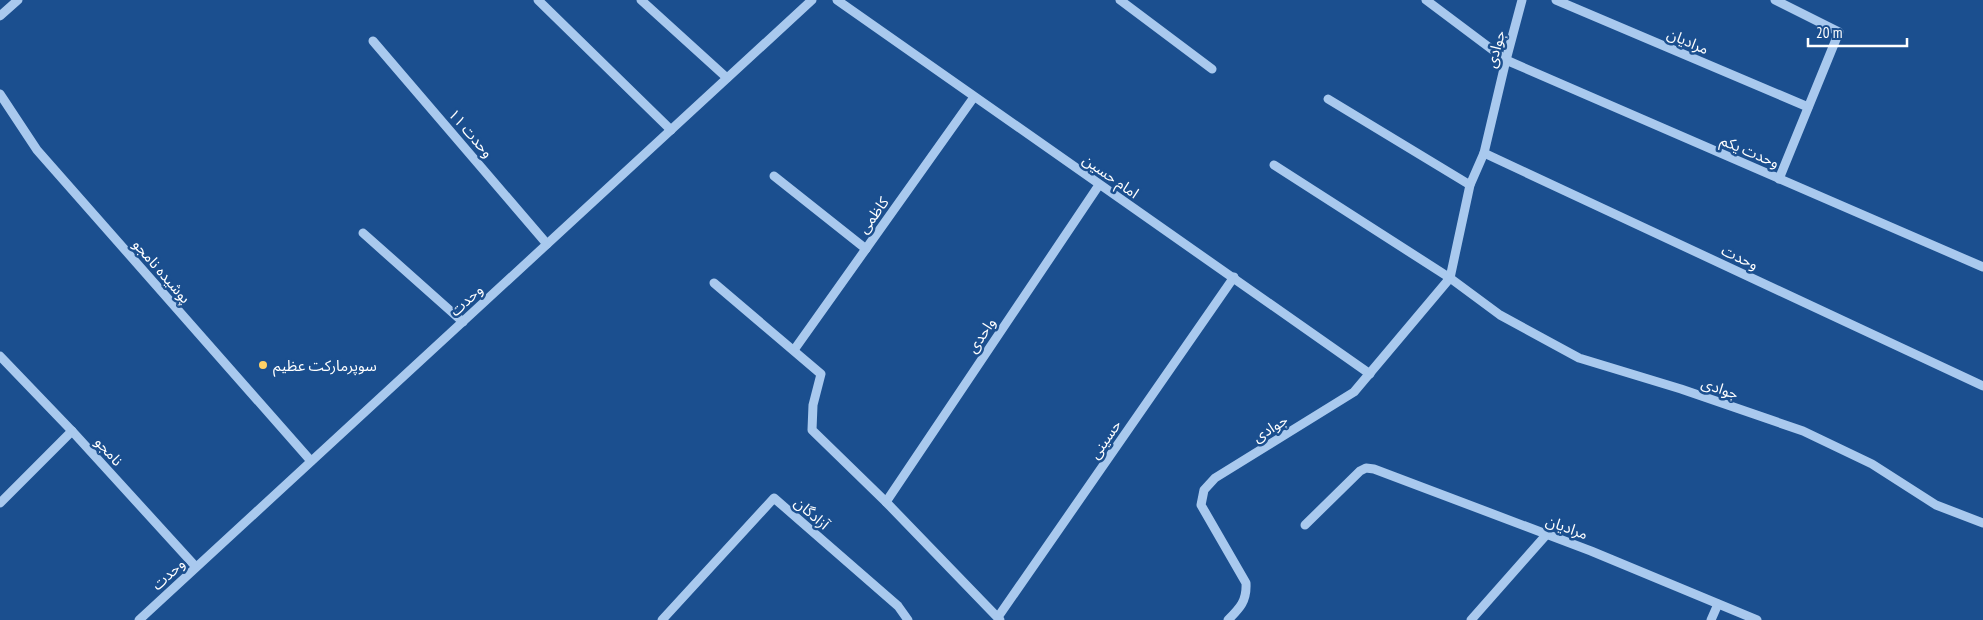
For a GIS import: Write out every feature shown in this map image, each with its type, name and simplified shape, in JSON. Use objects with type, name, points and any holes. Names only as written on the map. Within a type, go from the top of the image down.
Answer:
[{"type":"street","points":[[0,16],[18,0]]},
{"type":"street","points":[[538,0],[671,130]]},
{"type":"street","points":[[642,0],[727,78]]},
{"type":"street","name":"وحدت","points":[[138,620],[812,0]]},
{"type":"street","name":"امام حسین","points":[[837,0],[1370,374]]},
{"type":"street","points":[[1120,0],[1212,69]]},
{"type":"street","name":"وحدت یکم","points":[[1426,0],[1506,60],[1983,267]]},
{"type":"street","name":"جوادی","points":[[1228,620],[1242,605],[1246,594],[1246,583],[1201,505],[1204,490],[1215,478],[1354,392],[1450,278],[1470,185],[1484,153],[1522,0]]},
{"type":"street","name":"مرادیان","points":[[1556,0],[1808,107]]},
{"type":"street","points":[[1775,0],[1839,32],[1779,179]]},
{"type":"street","name":"وحدت ۱۱","points":[[373,41],[547,244]]},
{"type":"street","name":"پوشیده نامجو","points":[[0,94],[37,150],[311,461]]},
{"type":"street","name":"کاظمی","points":[[794,350],[974,97]]},
{"type":"street","points":[[1328,99],[1470,185]]},
{"type":"street","name":"وحدت","points":[[1484,153],[1983,386]]},
{"type":"street","points":[[1274,165],[1450,278]]},
{"type":"street","points":[[774,176],[866,249]]},
{"type":"street","name":"واحدی","points":[[886,502],[1098,184]]},
{"type":"street","points":[[363,233],[463,322]]},
{"type":"street","name":"حسینی","points":[[999,618],[1234,277]]},
{"type":"street","name":"جوادی","points":[[1450,278],[1500,315],[1579,358],[1682,389],[1803,431],[1872,464],[1936,505],[1983,523]]},
{"type":"street","points":[[714,283],[822,374],[813,405],[812,430],[886,502],[999,618]]},
{"type":"street","name":"نامجو","points":[[0,356],[72,431],[196,567]]},
{"type":"street","points":[[0,503],[72,431]]},
{"type":"street","name":"مرادیان","points":[[1305,525],[1360,471],[1366,468],[1374,469],[1591,551],[1756,620]]},
{"type":"street","name":"آزادگان","points":[[662,620],[774,498],[898,606],[908,620]]},
{"type":"street","points":[[1471,620],[1546,534]]},
{"type":"street","points":[[1711,620],[1718,604]]},
{"type":"place","name":"سوپرمارکت عظیم","points":[[263,365]]}]
